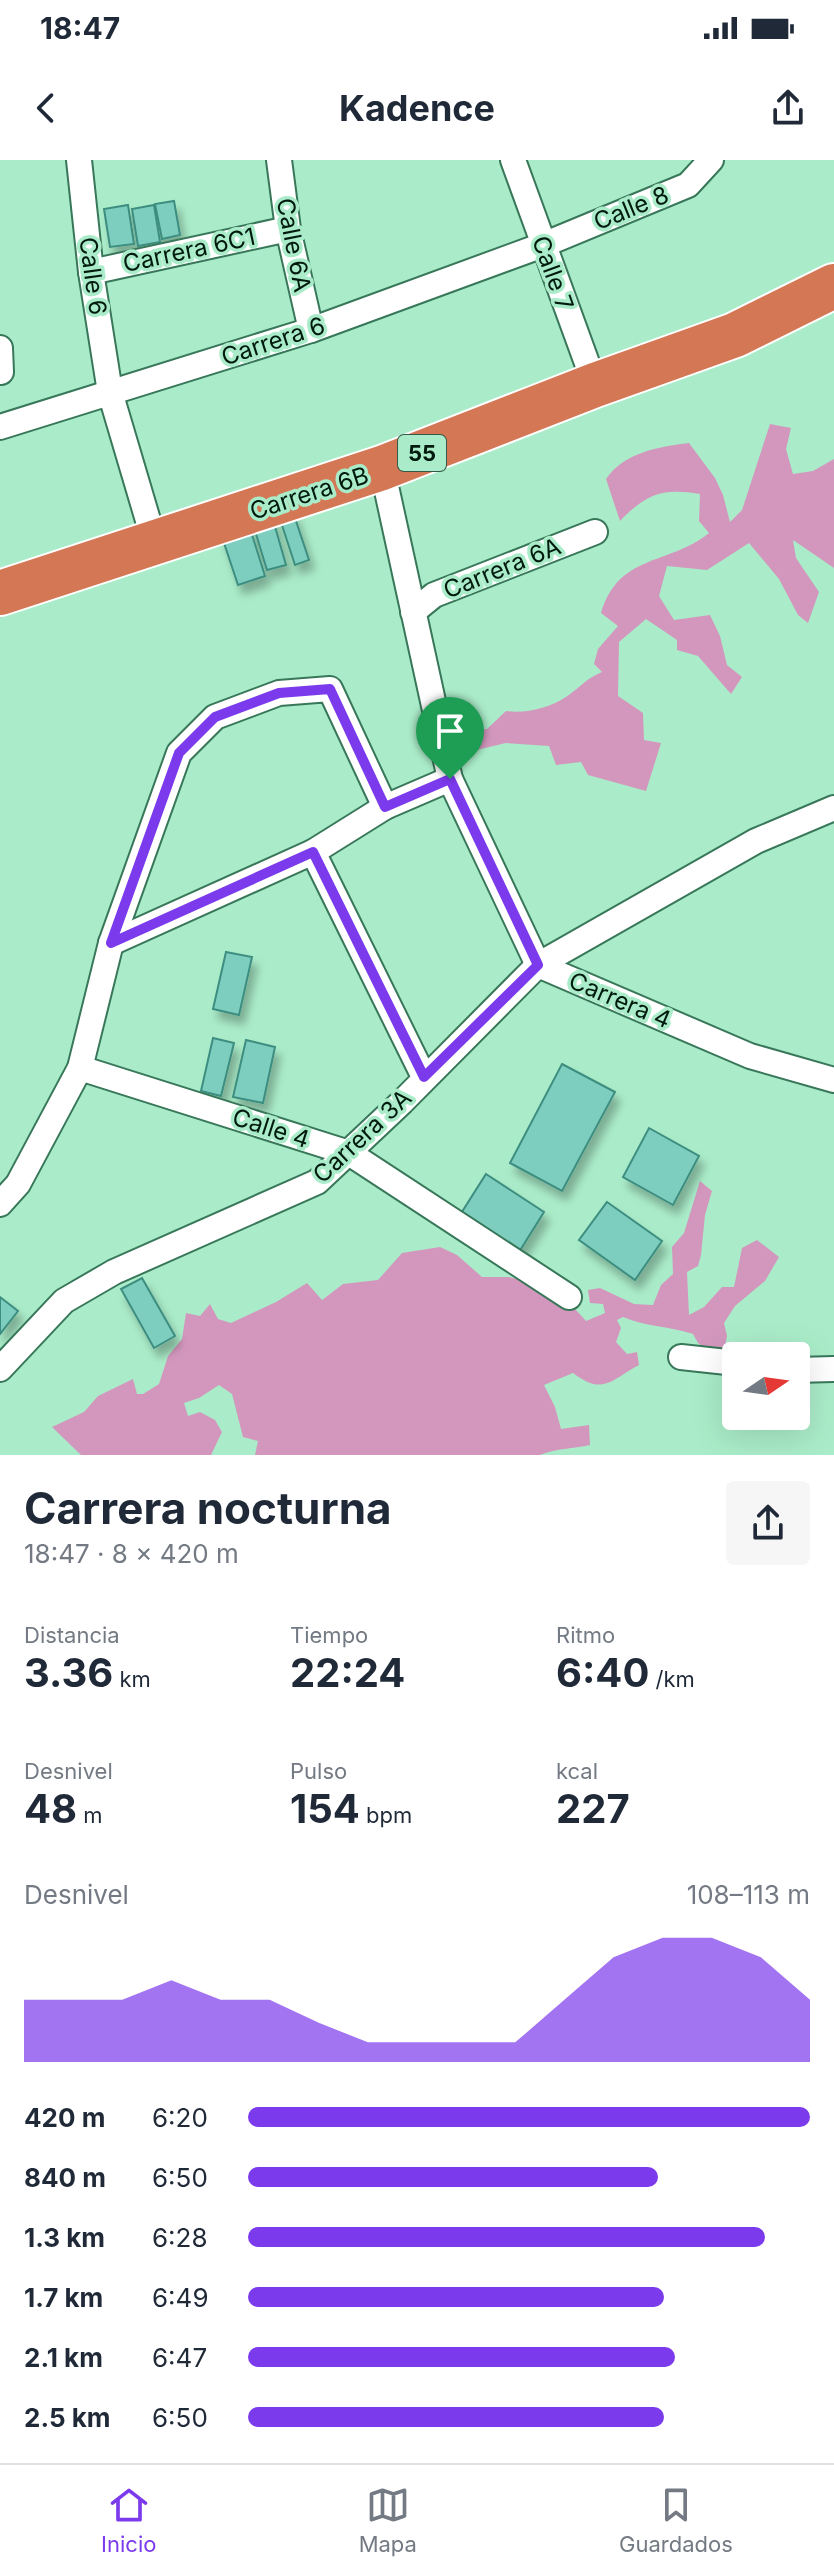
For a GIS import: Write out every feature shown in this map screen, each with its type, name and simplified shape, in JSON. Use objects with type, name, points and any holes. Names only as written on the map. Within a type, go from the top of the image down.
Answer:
[{"type":"highway","name":"Carrera 6B","points":[[0,593],[382,468],[595,385],[735,335],[834,286]]},
{"type":"street","name":"Calle 6","points":[[79,160],[91,272],[110,392],[155,544]]},
{"type":"street","name":"Calle 6A","points":[[279,160],[288,229],[311,330]]},
{"type":"street","name":"Calle 7","points":[[513,160],[595,385]]},
{"type":"street","name":"Calle 8","points":[[543,245],[688,185],[711,160]]},
{"type":"street","name":"Carrera 6C1","points":[[91,272],[288,229]]},
{"type":"street","name":"Carrera 6","points":[[0,427],[311,330],[543,245]]},
{"type":"street","points":[[0,348],[1,372]]},
{"type":"street","name":"Carrera 4","points":[[382,468],[450,779],[538,965],[750,1056],[834,1080]]},
{"type":"street","name":"Carrera 6A","points":[[413,612],[434,595],[595,532]]},
{"type":"street","points":[[0,1204],[18,1184],[80,1068],[111,943],[179,753],[215,717],[279,693],[330,689],[385,807]]},
{"type":"street","points":[[111,943],[313,852],[385,807],[450,779]]},
{"type":"street","name":"Carrera 3A","points":[[0,1369],[64,1301],[114,1272],[317,1182],[538,965],[756,841],[834,808]]},
{"type":"street","points":[[313,852],[424,1077]]},
{"type":"street","name":"Calle 4","points":[[80,1068],[349,1153],[569,1297]]},
{"type":"street","points":[[681,1357],[722,1361]]},
{"type":"street","points":[[810,1370],[834,1369]]},
{"type":"shaded area","points":[[770,424],[791,428],[786,449],[793,474],[813,471],[834,459],[834,568],[793,540],[796,558],[819,592],[808,623],[798,615],[779,579],[749,543],[707,570],[667,566],[659,596],[674,620],[710,615],[720,636],[727,665],[742,677],[731,694],[698,656],[677,650],[677,640],[646,619],[619,642],[618,696],[643,713],[644,740],[661,743],[646,791],[588,775],[581,762],[556,765],[549,746],[506,743],[468,752],[454,742],[470,731],[487,729],[506,711],[529,711],[559,701],[602,672],[594,664],[598,649],[618,626],[601,613],[609,594],[632,570],[709,533],[699,521],[700,494],[676,492],[656,495],[639,504],[620,521],[606,479],[614,470],[643,452],[689,443],[715,478],[730,522],[742,510]]},
{"type":"shaded area","points":[[700,1181],[712,1191],[705,1215],[698,1266],[687,1272],[689,1315],[704,1307],[722,1287],[734,1287],[742,1248],[757,1240],[779,1257],[765,1281],[735,1306],[724,1323],[727,1336],[726,1342],[722,1342],[722,1352],[713,1354],[698,1343],[693,1334],[623,1317],[617,1320],[621,1328],[616,1342],[627,1354],[637,1352],[639,1365],[600,1385],[573,1373],[544,1385],[561,1429],[589,1425],[590,1445],[540,1455],[255,1455],[258,1441],[243,1437],[232,1394],[219,1385],[199,1398],[184,1403],[188,1416],[200,1412],[215,1420],[222,1432],[211,1455],[81,1455],[52,1427],[84,1412],[98,1396],[133,1379],[137,1394],[143,1394],[159,1384],[168,1356],[182,1339],[186,1313],[200,1316],[210,1304],[218,1319],[231,1323],[307,1283],[322,1300],[343,1284],[378,1280],[402,1253],[440,1247],[457,1255],[482,1277],[509,1277],[529,1282],[560,1305],[575,1309],[586,1321],[605,1313],[603,1304],[590,1303],[588,1290],[600,1288],[634,1304],[653,1305],[661,1285],[673,1274],[672,1247],[684,1233]]},
{"type":"building","points":[[174,201],[180,235],[162,239],[155,204]]},
{"type":"building","points":[[128,205],[134,244],[110,247],[104,209]]},
{"type":"building","points":[[154,205],[160,242],[138,246],[132,209]]},
{"type":"building","points":[[293,512],[309,560],[295,565],[279,516]]},
{"type":"building","points":[[272,516],[286,565],[267,570],[252,521]]},
{"type":"building","points":[[249,525],[265,576],[238,585],[221,534]]},
{"type":"building","points":[[226,952],[252,957],[239,1015],[213,1009]]},
{"type":"building","points":[[213,1038],[234,1043],[221,1096],[201,1091]]},
{"type":"building","points":[[246,1040],[275,1047],[263,1103],[233,1097]]},
{"type":"building","points":[[562,1064],[615,1092],[562,1191],[510,1163]]},
{"type":"building","points":[[649,1128],[699,1156],[673,1205],[623,1177]]},
{"type":"building","points":[[486,1174],[544,1212],[519,1252],[460,1215]]},
{"type":"building","points":[[607,1202],[662,1241],[635,1280],[579,1240]]},
{"type":"building","points":[[142,1278],[175,1336],[154,1348],[121,1289]]},
{"type":"building","points":[[0,1297],[18,1311],[0,1334]]},
{"type":"route","points":[[330,689],[385,807],[450,779],[538,965],[424,1077],[313,852],[111,943],[179,753],[215,717],[279,693],[330,689]]}]
